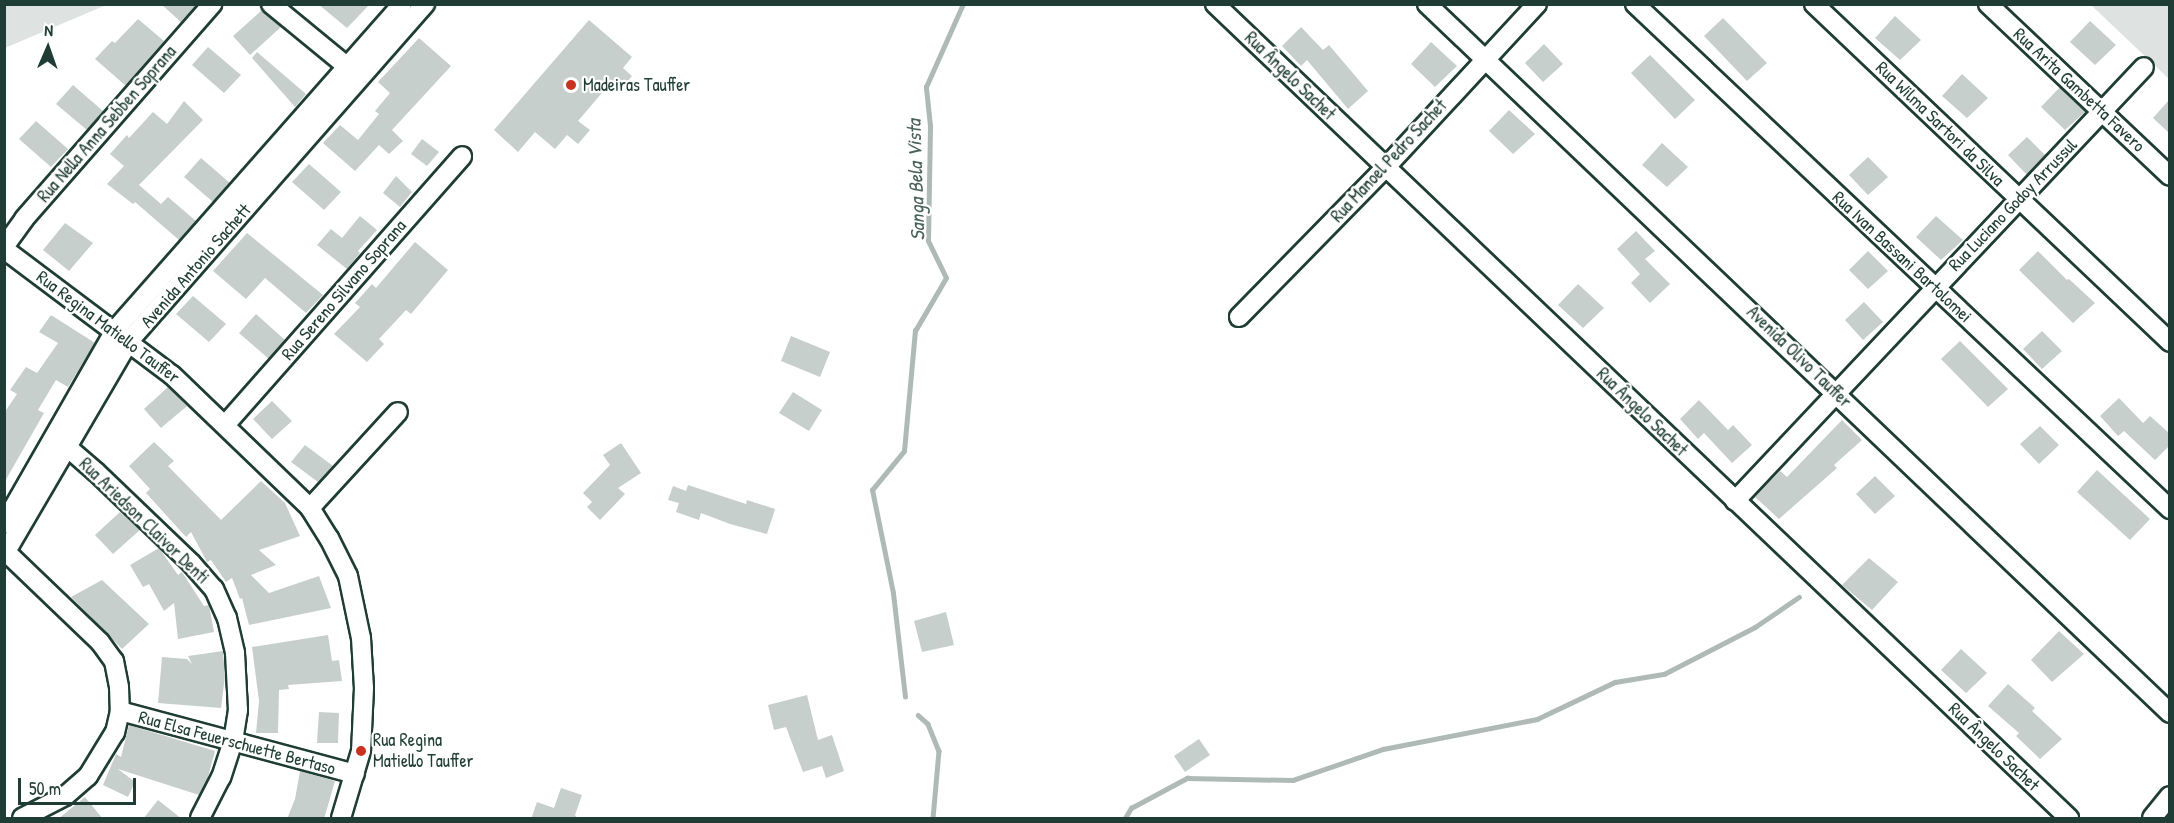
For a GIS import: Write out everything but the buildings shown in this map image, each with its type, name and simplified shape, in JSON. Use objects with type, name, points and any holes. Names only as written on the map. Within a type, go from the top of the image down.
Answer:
[{"type":"street","name":"Rua Nella Anna Sebben Soprana","points":[[4,248],[24,219],[212,4]]},
{"type":"street","points":[[271,4],[355,73]]},
{"type":"street","name":"Avenida Antonio Sachett","points":[[355,73],[402,4]]},
{"type":"street","name":"Rua Ângelo Sachet","points":[[1215,4],[2069,819]]},
{"type":"street","name":"Avenida Olivo Tauffer","points":[[1427,4],[2169,712]]},
{"type":"street","name":"Rua Manoel Pedro Sachet","points":[[1239,317],[1386,167],[1537,4]]},
{"type":"street","name":"Rua Ivan Bassani Bartolomei","points":[[1635,4],[2169,509]]},
{"type":"street","name":"Rua Wilma Sartori da Silva","points":[[1814,4],[2169,342]]},
{"type":"street","name":"Rua Arita Gambetta Favero","points":[[1988,4],[2169,176]]},
{"type":"street","name":"Avenida Antonio Sachett","points":[[5,552],[61,442],[122,336],[355,73],[420,6]]},
{"type":"street","name":"Rua Luciano Godoy Arrussul","points":[[1735,501],[2144,67]]},
{"type":"street","name":"Rua Sereno Silvano Soprana","points":[[226,424],[462,156]]},
{"type":"street","name":"Rua Regina Matiello Tauffer","points":[[4,248],[172,375],[226,424],[310,508],[329,538],[348,576],[361,638],[363,729],[361,752],[340,819]]},
{"type":"street","points":[[310,508],[398,412]]},
{"type":"street","name":"Avenida Antonio Sachett","points":[[4,524],[61,442]]},
{"type":"street","name":"Rua Ariedson Claivor Denti","points":[[61,442],[191,563],[214,589],[227,618],[235,653],[239,694],[233,741],[221,777],[200,819]]},
{"type":"street","points":[[5,552],[100,642],[114,661],[120,711],[115,732],[88,776],[65,796],[22,819]]},
{"type":"street","name":"Rua Elsa Feuerschuette Bertaso","points":[[120,711],[355,774]]},
{"type":"street","points":[[2152,819],[2169,796]]},
{"type":"shaded area","points":[[5,4],[106,4],[106,5],[5,48]]},
{"type":"shaded area","points":[[2091,5],[2169,5],[2169,79]]},
{"type":"waterway","name":"Sanga Bela Vista","points":[[905,697],[893,593],[872,490],[904,451],[915,331],[946,278],[928,241],[930,126],[926,87],[963,4]]},
{"type":"waterway","points":[[1125,818],[1131,808],[1187,778],[1293,780],[1383,749],[1537,719],[1615,682],[1664,674],[1755,627],[1799,597]]},
{"type":"waterway","name":"Sanga Bela Vista","points":[[918,715],[928,724],[939,751],[933,818]]},
{"type":"place","name":"Madeiras Tauffer","points":[[571,85]]},
{"type":"place","name":"Rua Regina Matiello Tauffer","points":[[361,751]]}]
